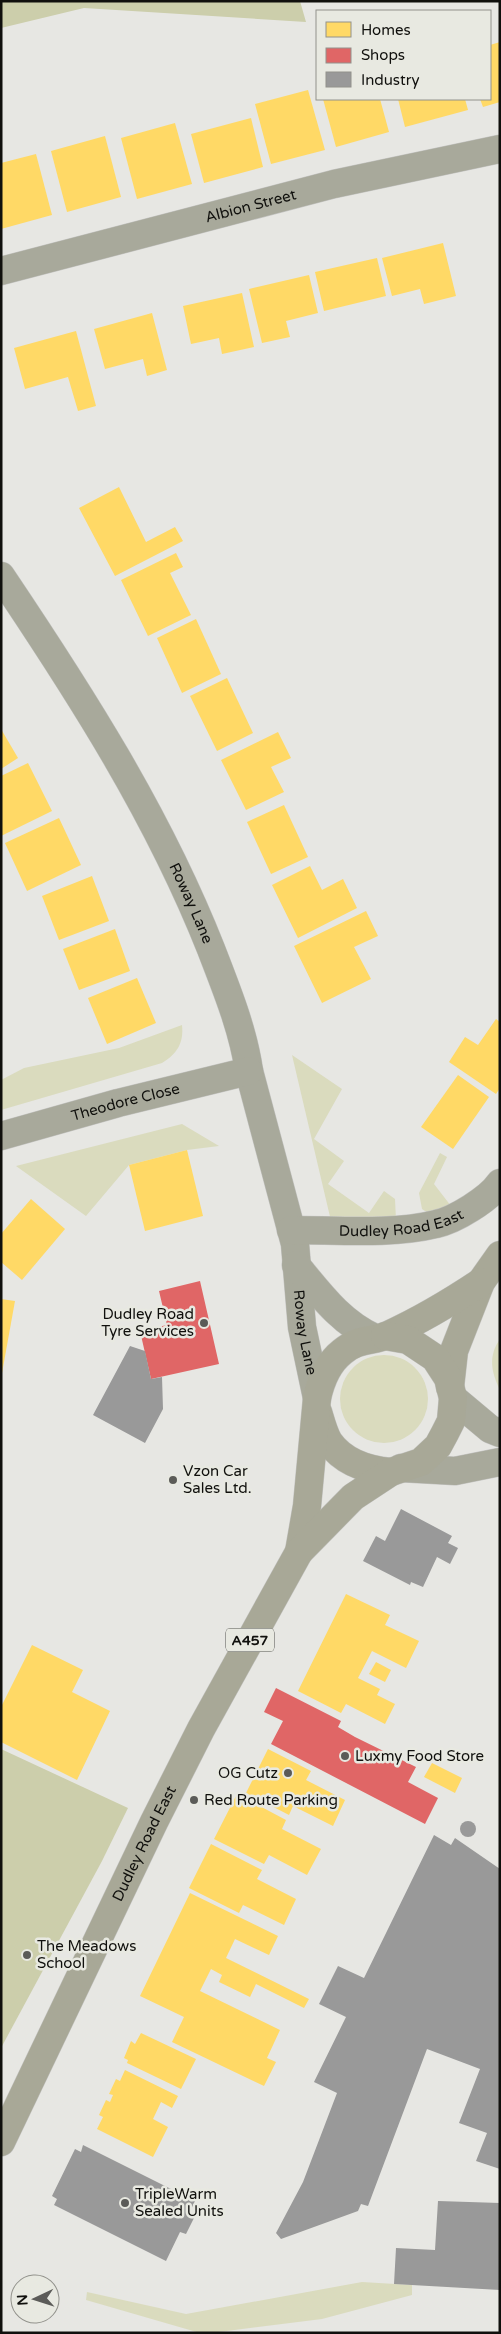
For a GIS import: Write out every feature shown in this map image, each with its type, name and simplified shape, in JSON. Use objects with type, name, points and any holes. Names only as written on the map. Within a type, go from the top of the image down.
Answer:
[{"type":"main road","name":"Dudley Road East","points":[[1,2142],[154,1822],[201,1729],[299,1552],[353,1498],[396,1470],[421,1462],[438,1446],[451,1422],[454,1351],[481,1282],[500,1255]]},
{"type":"main road","name":"Dudley Road East","points":[[380,1337],[434,1313],[481,1282]]},
{"type":"main road","name":"Dudley Road East","points":[[299,1552],[320,1386],[330,1365],[343,1351],[364,1339],[380,1337],[408,1340],[436,1358],[448,1378],[451,1392]]},
{"type":"main road","name":"Dudley Road East","points":[[318,1404],[329,1442],[345,1459],[368,1470],[396,1470]]},
{"type":"street","name":"Albion Street","points":[[1,271],[334,184],[500,149]]},
{"type":"street","name":"Roway Lane","points":[[1,576],[78,692],[157,828],[189,894],[222,977],[246,1050],[249,1071],[291,1230],[302,1327],[318,1404]]},
{"type":"street","name":"Theodore Close","points":[[1,1136],[118,1103],[249,1071]]},
{"type":"street","name":"Dudley Road East","points":[[291,1230],[381,1230],[438,1224],[468,1210],[500,1183]]},
{"type":"street","name":"Roway Lane","points":[[296,1265],[331,1307],[352,1326],[380,1337]]},
{"type":"street","points":[[451,1392],[490,1429],[500,1433]]},
{"type":"street","points":[[396,1470],[455,1471],[500,1462]]},
{"type":"green space","points":[[1,1],[300,1],[306,22],[84,8],[1,28]]},
{"type":"green space","points":[[182,1025],[181,1043],[172,1056],[162,1063],[1,1110],[1,1080],[24,1068],[119,1048]]},
{"type":"green space","points":[[292,1055],[342,1089],[314,1139],[344,1161],[328,1184],[369,1213],[384,1191],[395,1199],[396,1220],[331,1221]]},
{"type":"green space","points":[[182,1124],[219,1146],[187,1150],[129,1165],[86,1216],[16,1166]]},
{"type":"green space","points":[[440,1153],[447,1157],[434,1184],[451,1206],[428,1213],[422,1209],[419,1193]]},
{"type":"green space","points":[[500,1339],[500,1390],[493,1370],[492,1358]]},
{"type":"green space","points":[[384,1355],[401,1359],[415,1368],[424,1382],[428,1399],[424,1416],[415,1430],[401,1439],[384,1443],[367,1439],[353,1430],[344,1416],[340,1399],[344,1382],[353,1368],[367,1359]]},
{"type":"green space","name":"The Meadows School","points":[[1,1749],[128,1808],[102,1861],[1,2048]]},
{"type":"green space","points":[[362,2282],[412,2285],[412,2295],[322,2319],[211,2333],[200,2333],[86,2300],[87,2292],[186,2314]]},
{"type":"building: Homes","points":[[500,42],[500,102],[483,107],[480,100],[491,100],[491,45]]},
{"type":"building: Homes","points":[[308,90],[325,150],[271,164],[255,104]]},
{"type":"building: Homes","points":[[323,100],[380,100],[389,132],[336,147]]},
{"type":"building: Homes","points":[[398,100],[465,100],[468,110],[405,127]]},
{"type":"building: Homes","points":[[251,118],[263,167],[204,183],[191,134]]},
{"type":"building: Homes","points":[[175,123],[192,184],[137,199],[121,138]]},
{"type":"building: Homes","points":[[105,136],[121,197],[67,212],[51,151]]},
{"type":"building: Homes","points":[[36,154],[52,215],[1,229],[1,163]]},
{"type":"building: Homes","points":[[443,243],[456,296],[424,304],[420,289],[392,296],[382,258]]},
{"type":"building: Homes","points":[[377,258],[386,296],[324,311],[315,272]]},
{"type":"building: Homes","points":[[309,275],[318,313],[286,321],[290,337],[262,343],[249,289]]},
{"type":"building: Homes","points":[[242,293],[254,347],[222,354],[219,338],[191,344],[183,306]]},
{"type":"building: Homes","points":[[152,313],[167,370],[147,376],[143,359],[105,369],[94,329]]},
{"type":"building: Homes","points":[[76,331],[96,406],[78,411],[68,377],[25,389],[14,348]]},
{"type":"building: Homes","points":[[119,487],[146,542],[175,527],[183,541],[115,576],[79,508]]},
{"type":"building: Homes","points":[[176,553],[183,567],[170,573],[191,615],[148,636],[121,580]]},
{"type":"building: Homes","points":[[196,619],[221,674],[182,693],[157,638]]},
{"type":"building: Homes","points":[[227,678],[253,733],[217,751],[190,696]]},
{"type":"building: Homes","points":[[1,729],[18,758],[1,769]]},
{"type":"building: Homes","points":[[278,732],[291,758],[271,767],[284,792],[246,810],[221,760]]},
{"type":"building: Homes","points":[[28,763],[52,811],[1,836],[1,776]]},
{"type":"building: Homes","points":[[284,805],[308,857],[271,874],[247,822]]},
{"type":"building: Homes","points":[[59,818],[81,865],[27,891],[5,843]]},
{"type":"building: Homes","points":[[310,866],[322,890],[343,879],[357,908],[298,938],[272,885]]},
{"type":"building: Homes","points":[[92,876],[109,921],[59,940],[42,896]]},
{"type":"building: Homes","points":[[366,911],[378,936],[354,947],[371,979],[322,1003],[294,946]]},
{"type":"building: Homes","points":[[115,929],[130,971],[79,990],[63,949]]},
{"type":"building: Homes","points":[[137,978],[156,1023],[107,1044],[88,998]]},
{"type":"building: Homes","points":[[496,1019],[500,1022],[500,1088],[496,1094],[449,1062],[465,1037],[478,1045]]},
{"type":"building: Homes","points":[[458,1075],[489,1097],[453,1149],[421,1127]]},
{"type":"building: Homes","points":[[187,1150],[203,1216],[145,1231],[129,1165]]},
{"type":"building: Homes","points":[[31,1199],[65,1229],[22,1280],[1,1262],[1,1234]]},
{"type":"building: Homes","points":[[1,1299],[15,1301],[2,1373],[1,1373]]},
{"type":"building: Homes","points":[[346,1594],[390,1615],[385,1625],[419,1641],[406,1668],[372,1651],[358,1678],[380,1689],[377,1695],[395,1704],[385,1724],[346,1704],[341,1713],[298,1691]]},
{"type":"building: Homes","points":[[32,1645],[83,1670],[72,1692],[110,1711],[77,1780],[1,1742],[1,1707]]},
{"type":"building: Homes","points":[[376,1662],[391,1670],[385,1682],[369,1674]]},
{"type":"building: Homes","points":[[268,1749],[311,1771],[306,1780],[345,1800],[333,1826],[293,1806],[289,1815],[246,1793]]},
{"type":"building: Homes","points":[[432,1763],[462,1778],[455,1793],[424,1777]]},
{"type":"building: Homes","points":[[237,1794],[286,1820],[282,1829],[321,1849],[307,1875],[269,1855],[264,1864],[214,1839]]},
{"type":"building: Homes","points":[[211,1844],[262,1870],[257,1879],[296,1899],[284,1925],[243,1905],[239,1913],[189,1888]]},
{"type":"building: Homes","points":[[190,1893],[278,1936],[269,1955],[235,1939],[226,1958],[309,1999],[304,2008],[256,1984],[250,1997],[219,1982],[222,1975],[211,1969],[200,1991],[280,2030],[267,2058],[276,2062],[264,2086],[172,2042],[184,2017],[140,1996]]},
{"type":"building: Homes","points":[[141,2033],[196,2059],[181,2089],[127,2063],[128,2060],[124,2058],[131,2041],[135,2044]]},
{"type":"building: Homes","points":[[125,2070],[178,2096],[172,2108],[161,2102],[153,2119],[168,2127],[153,2157],[97,2129],[103,2117],[99,2115],[106,2100],[110,2102],[113,2095],[109,2094],[116,2079],[120,2081]]},
{"type":"building: Shops","points":[[200,1281],[219,1364],[151,1379],[140,1331],[167,1325],[159,1291]]},
{"type":"building: Shops","name":"Luxmy Food Store","points":[[276,1688],[341,1721],[338,1727],[355,1737],[416,1767],[408,1782],[438,1798],[425,1824],[271,1744],[283,1721],[264,1712]]},
{"type":"building: Industry","points":[[130,1346],[145,1351],[151,1379],[162,1377],[163,1409],[145,1443],[93,1415]]},
{"type":"building: Industry","points":[[401,1509],[452,1536],[448,1543],[458,1548],[450,1564],[437,1557],[423,1587],[411,1582],[410,1585],[363,1561],[376,1536],[385,1541]]},
{"type":"building: Industry","points":[[468,1821],[474,1823],[476,1829],[474,1835],[468,1837],[462,1835],[460,1829],[462,1823]]},
{"type":"building: Industry","points":[[434,1835],[451,1845],[455,1838],[500,1869],[500,2169],[476,2161],[487,2133],[459,2123],[480,2069],[427,2049],[368,2206],[361,2204],[358,2211],[281,2239],[276,2233],[303,2182],[337,2093],[314,2082],[346,2017],[319,2004],[338,1966],[364,1978]]},
{"type":"building: Industry","name":"TripleWarm Sealed Units","points":[[83,2145],[195,2201],[189,2214],[195,2216],[186,2234],[180,2232],[166,2261],[54,2205],[57,2199],[52,2196],[75,2149],[81,2152]]},
{"type":"building: Industry","points":[[438,2201],[500,2203],[500,2290],[394,2284],[396,2248],[435,2250]]},
{"type":"place","name":"Dudley Road Tyre Services","points":[[204,1323]]},
{"type":"place","name":"Vzon Car Sales Ltd.","points":[[173,1480]]},
{"type":"place","name":"Luxmy Food Store","points":[[345,1756]]},
{"type":"place","name":"OG Cutz","points":[[288,1773]]},
{"type":"place","name":"Red Route Parking","points":[[194,1800]]},
{"type":"place","name":"The Meadows School","points":[[27,1955]]},
{"type":"place","name":"TripleWarm Sealed Units","points":[[125,2203]]}]
